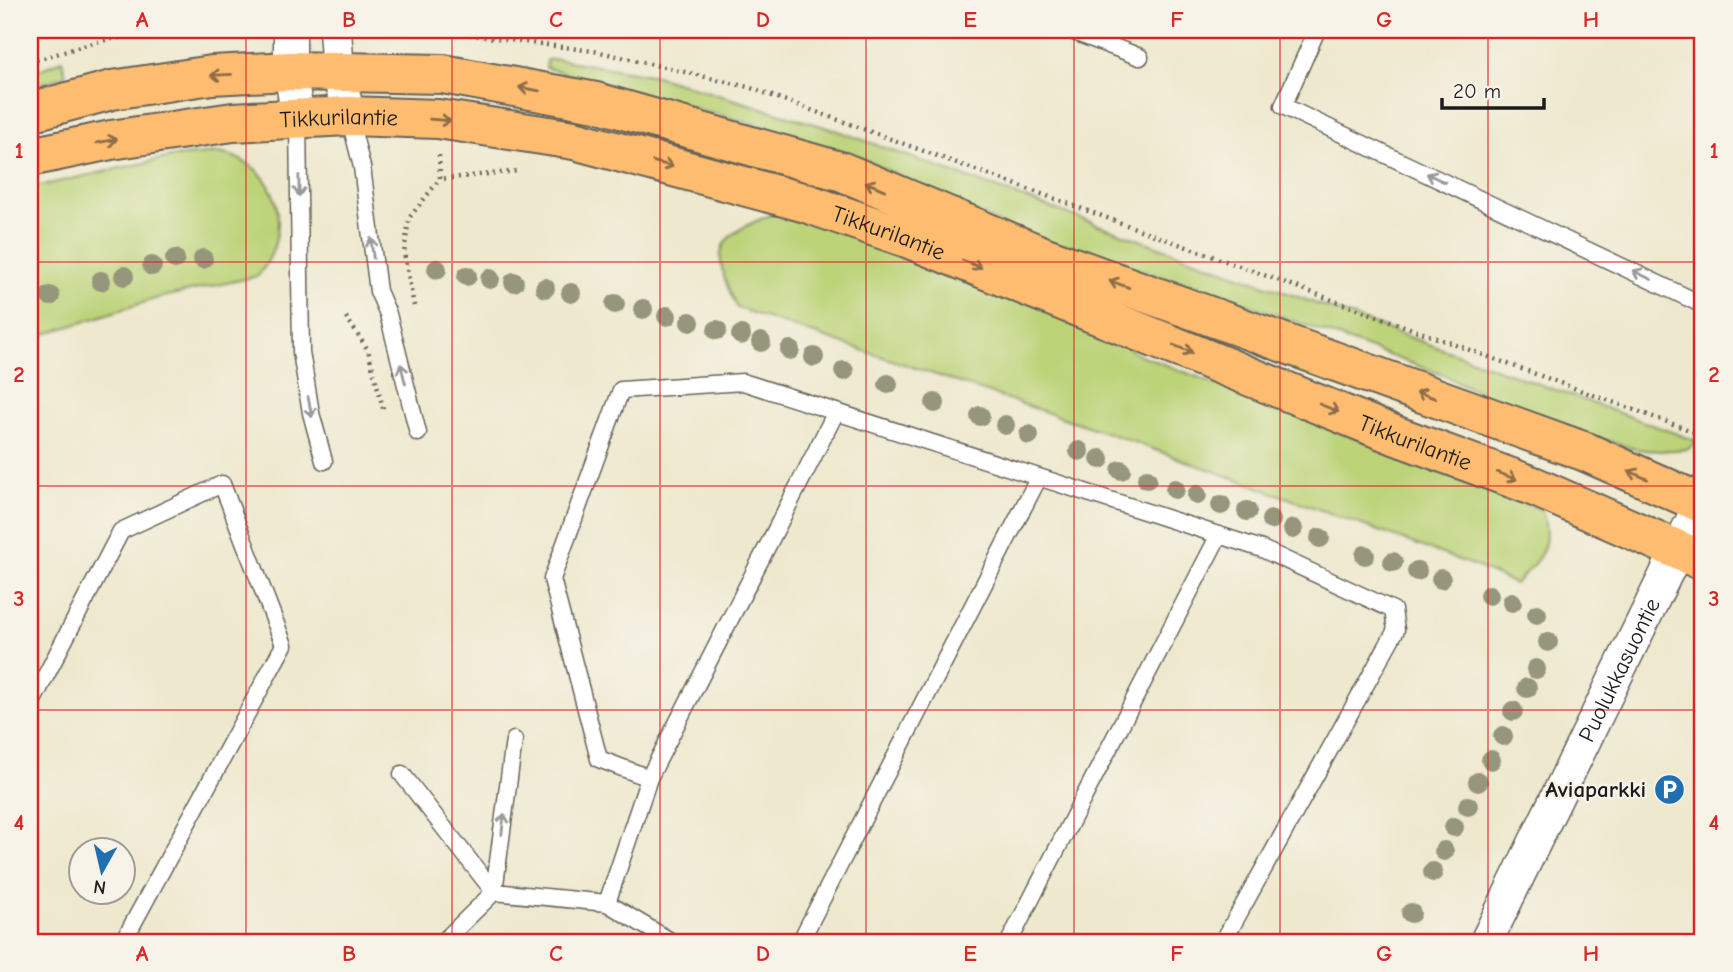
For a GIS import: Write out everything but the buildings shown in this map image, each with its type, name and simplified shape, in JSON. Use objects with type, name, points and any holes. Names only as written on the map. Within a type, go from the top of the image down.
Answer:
[{"type":"main road","name":"Tikkurilantie","points":[[30,112],[112,90],[212,75],[289,71],[443,74],[596,102],[843,172],[1043,256],[1586,452],[1702,502]]},
{"type":"main road","name":"Tikkurilantie","points":[[30,157],[111,140],[219,124],[349,116],[438,119],[574,140],[806,203],[907,238],[1397,436],[1533,486],[1690,554]]},
{"type":"street","points":[[289,30],[289,71],[298,118]]},
{"type":"street","points":[[335,30],[338,72],[349,116]]},
{"type":"street","name":"Puolukkasuontie","points":[[1486,942],[1690,554],[1702,502]]},
{"type":"lane","points":[[1069,30],[1140,57]]},
{"type":"lane","points":[[1317,30],[1283,106],[1703,306]]},
{"type":"lane","points":[[349,116],[362,167],[378,291],[388,314],[418,433]]},
{"type":"lane","points":[[298,118],[301,352],[310,413],[324,461]]},
{"type":"lane","points":[[649,778],[599,759],[552,579],[621,390],[743,382],[1262,549],[1393,610],[1396,630],[1223,942]]},
{"type":"lane","points":[[607,903],[649,778],[836,412]]},
{"type":"lane","points":[[800,942],[1039,477]]},
{"type":"lane","points":[[30,706],[121,531],[222,484],[284,645],[123,942]]},
{"type":"lane","points":[[1009,942],[1219,535]]},
{"type":"lane","points":[[443,942],[494,892],[514,740]]},
{"type":"lane","points":[[402,774],[494,892],[607,903],[672,942]]},
{"type":"path","points":[[30,62],[100,41],[163,30]]},
{"type":"path","points":[[435,30],[600,52],[748,87],[1703,435]]},
{"type":"path","points":[[416,314],[404,253],[410,218],[440,179]]},
{"type":"path","points":[[346,317],[368,350],[388,424]]},
{"type":"green space","points":[[556,59],[656,76],[838,131],[1697,441],[1688,449],[1660,451],[1635,449],[1598,438],[1508,407],[1446,376],[1233,299],[1017,232],[859,157],[794,135],[546,68],[547,60]]},
{"type":"green space","points":[[62,60],[66,76],[30,87],[30,74]]},
{"type":"green space","points":[[219,153],[240,160],[257,171],[269,185],[276,202],[276,239],[258,276],[158,298],[30,339],[30,188],[171,157]]},
{"type":"green space","points":[[775,213],[812,218],[1112,334],[1135,353],[1542,510],[1546,534],[1542,551],[1515,584],[1478,567],[1117,436],[737,308],[723,271],[723,247],[739,230]]},
{"type":"place","name":"Aviaparkki","points":[[1669,789]]}]
